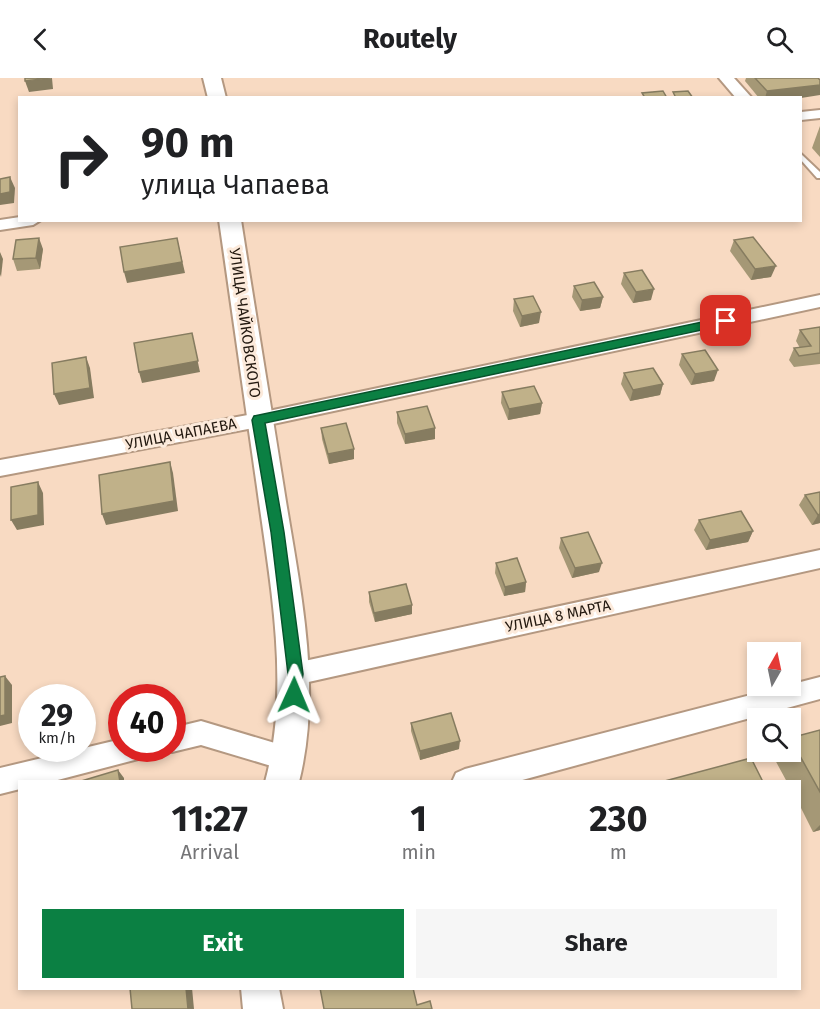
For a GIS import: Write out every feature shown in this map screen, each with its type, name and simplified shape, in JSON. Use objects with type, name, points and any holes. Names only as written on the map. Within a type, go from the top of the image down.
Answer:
[{"type":"street","points":[[212,78],[216,96]]},
{"type":"street","points":[[726,78],[743,96]]},
{"type":"street","points":[[802,116],[820,114]]},
{"type":"street","points":[[0,225],[20,222]]},
{"type":"street","name":"УЛИЦА ЧАЙКОВСКОГО","points":[[230,222],[278,532],[295,674],[285,770]]},
{"type":"street","name":"УЛИЦА ЧАПАЕВА","points":[[0,468],[259,420],[820,302]]},
{"type":"street","name":"УЛИЦА 8 МАРТА","points":[[295,674],[820,559]]},
{"type":"street","points":[[473,780],[820,688]]},
{"type":"street","points":[[186,737],[201,733],[285,770]]},
{"type":"street","points":[[0,781],[108,755]]},
{"type":"street","points":[[260,990],[263,1009]]},
{"type":"lane","points":[[802,157],[820,176]]},
{"type":"building","points":[[25,78],[50,78],[25,81]]},
{"type":"building","points":[[755,78],[818,78],[820,85],[767,91]]},
{"type":"building","points":[[663,91],[666,96],[644,96],[642,93]]},
{"type":"building","points":[[688,91],[692,96],[675,96],[673,92]]},
{"type":"building","points":[[10,177],[10,192],[0,194],[0,179]]},
{"type":"building","points":[[753,237],[776,266],[755,269],[734,240]]},
{"type":"building","points":[[39,238],[36,258],[13,259],[16,240]]},
{"type":"building","points":[[177,238],[182,262],[124,272],[120,247]]},
{"type":"building","points":[[642,270],[654,289],[636,292],[624,273]]},
{"type":"building","points":[[594,282],[603,297],[582,300],[574,286]]},
{"type":"building","points":[[533,296],[541,312],[522,316],[514,299]]},
{"type":"building","points":[[820,327],[820,353],[799,356],[794,348],[811,346],[800,330]]},
{"type":"building","points":[[192,333],[198,361],[139,372],[134,343]]},
{"type":"building","points":[[705,350],[718,370],[695,374],[682,354]]},
{"type":"building","points":[[86,357],[90,388],[54,394],[52,363]]},
{"type":"building","points":[[653,368],[663,384],[633,390],[624,373]]},
{"type":"building","points":[[534,386],[542,403],[509,409],[502,392]]},
{"type":"building","points":[[427,406],[435,428],[405,434],[397,412]]},
{"type":"building","points":[[346,423],[354,449],[328,454],[321,428]]},
{"type":"building","points":[[170,462],[174,501],[102,514],[99,475]]},
{"type":"building","points":[[38,482],[38,515],[11,520],[11,487]]},
{"type":"building","points":[[820,492],[820,514],[818,515],[805,495]]},
{"type":"building","points":[[741,511],[753,531],[710,540],[699,520]]},
{"type":"building","points":[[588,532],[602,563],[575,568],[561,538]]},
{"type":"building","points":[[517,558],[526,582],[505,587],[496,563]]},
{"type":"building","points":[[406,584],[412,605],[374,613],[369,592]]},
{"type":"building","points":[[5,676],[5,715],[0,716],[0,677]]},
{"type":"building","points":[[451,713],[460,741],[420,751],[411,723]]},
{"type":"building","points":[[820,730],[820,792],[801,758],[801,735]]},
{"type":"building","points":[[747,759],[747,762],[753,762],[762,780],[668,780]]},
{"type":"building","points":[[118,770],[120,780],[85,780]]},
{"type":"building","points":[[130,990],[186,990],[188,1009],[132,1009]]},
{"type":"building","points":[[320,990],[413,990],[417,1005],[430,1001],[432,1009],[324,1009]]},
{"type":"route","points":[[294,695],[295,674],[278,532],[259,420],[726,321]]}]
